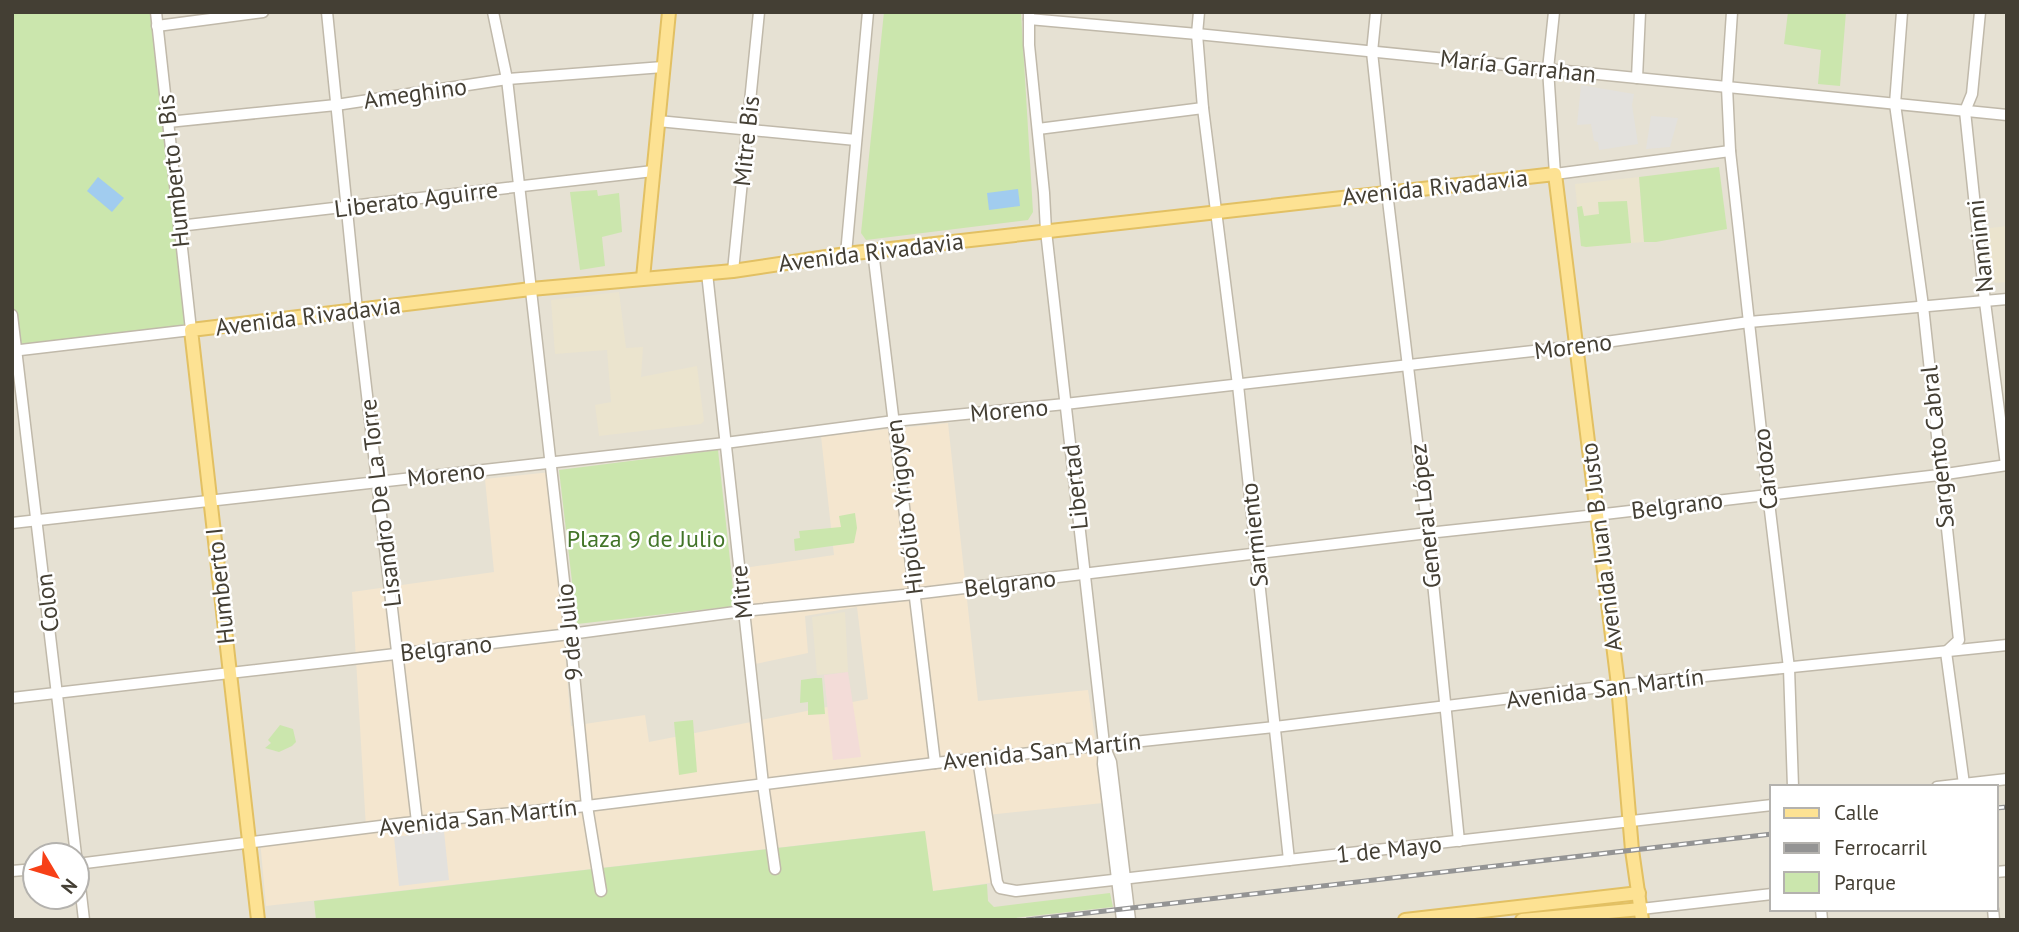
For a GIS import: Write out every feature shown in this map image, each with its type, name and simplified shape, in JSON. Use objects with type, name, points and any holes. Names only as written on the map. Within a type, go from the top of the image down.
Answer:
[{"type":"main road","points":[[643,278],[669,12]]},
{"type":"main road","name":"Avenida Rivadavia","points":[[191,330],[531,289],[733,271],[846,254],[1555,174]]},
{"type":"main road","name":"Avenida Juan B Justo","points":[[1555,174],[1618,685],[1630,821],[1642,914]]},
{"type":"main road","name":"Humberto I","points":[[191,330],[258,920]]},
{"type":"main road","points":[[1405,920],[1475,916],[1639,893]]},
{"type":"main road","points":[[1522,920],[1642,914]]},
{"type":"street","name":"Humberto I Bis","points":[[156,12],[191,330]]},
{"type":"street","points":[[157,26],[263,12]]},
{"type":"street","name":"Lisandro De La Torre","points":[[327,12],[357,310],[417,822]]},
{"type":"street","name":"9 de Julio","points":[[493,12],[507,79],[587,806],[601,891]]},
{"type":"street","name":"Mitre Bis","points":[[733,271],[759,12]]},
{"type":"street","points":[[846,254],[868,12]]},
{"type":"street","name":"Sarmiento","points":[[1199,12],[1197,34],[1203,108],[1238,385],[1289,860]]},
{"type":"street","name":"General López","points":[[1376,12],[1373,52],[1387,192],[1427,533],[1459,841]]},
{"type":"street","points":[[1553,12],[1548,69],[1555,174]]},
{"type":"street","points":[[1637,78],[1640,12]]},
{"type":"street","name":"Cardozo","points":[[1732,12],[1727,87],[1730,151],[1789,668],[1793,785]]},
{"type":"street","name":"Sargento Cabral","points":[[1902,12],[1895,104],[1923,306],[1939,475],[1959,640],[1945,652]]},
{"type":"street","points":[[1965,111],[1972,94],[1980,12]]},
{"type":"street","name":"María Garrahan","points":[[1029,16],[2007,115]]},
{"type":"street","name":"Libertad","points":[[1029,16],[1029,45],[1046,231],[1104,744],[1103,764],[1121,879]]},
{"type":"street","name":"Ameghino","points":[[168,122],[336,105],[507,79],[663,67]]},
{"type":"street","points":[[1038,129],[1203,108]]},
{"type":"street","name":"Nanninni","points":[[1965,111],[1985,302],[2006,465]]},
{"type":"street","points":[[658,121],[856,140]]},
{"type":"street","name":"Avenida Rivadavia","points":[[1555,174],[1730,151]]},
{"type":"street","name":"Liberato Aguirre","points":[[179,226],[653,171]]},
{"type":"street","name":"Hipólito Yrigoyen","points":[[873,251],[935,763]]},
{"type":"street","name":"Mitre","points":[[707,273],[743,611],[775,869]]},
{"type":"street","name":"Moreno","points":[[12,523],[725,443],[894,421],[1577,346],[1749,322],[2007,299]]},
{"type":"street","name":"Colon","points":[[12,316],[74,841]]},
{"type":"street","name":"Avenida Rivadavia","points":[[15,351],[191,330]]},
{"type":"street","name":"Belgrano","points":[[12,698],[570,634],[743,611],[914,594],[1939,475],[2006,465]]},
{"type":"street","name":"Avenida San Martín","points":[[91,861],[417,822],[587,806],[935,763],[1275,727],[1618,685],[2007,645]]},
{"type":"street","points":[[1945,652],[1964,784]]},
{"type":"street","name":"1 de Mayo","points":[[978,759],[997,882],[1000,888],[1016,891],[1770,805]]},
{"type":"street","points":[[1955,785],[2007,779]]},
{"type":"street","points":[[1121,879],[1122,920]]},
{"type":"street","points":[[1121,879],[1130,920]]},
{"type":"street","points":[[1642,914],[1770,894]]},
{"type":"shaded area","points":[[156,12],[2007,12],[2007,920],[12,920],[12,315]]},
{"type":"shaded area","points":[[1581,85],[1634,94],[1632,105],[1638,144],[1599,150],[1598,142],[1594,141],[1591,124],[1577,125]]},
{"type":"shaded area","points":[[1651,116],[1678,118],[1670,147],[1646,149]]},
{"type":"shaded area","points":[[1639,177],[1644,242],[1581,246],[1575,184]]},
{"type":"shaded area","points":[[2007,226],[2007,282],[1996,283],[1988,277],[1982,229]]},
{"type":"shaded area","points":[[619,292],[626,348],[643,347],[641,377],[697,366],[704,421],[701,424],[599,436],[595,405],[611,402],[607,350],[555,354],[551,300]]},
{"type":"shaded area","points":[[948,423],[978,701],[1088,690],[1102,785],[1103,803],[987,815],[997,882],[933,891],[924,831],[266,906],[260,840],[366,828],[352,592],[494,572],[485,479],[551,472],[571,726],[645,715],[649,742],[868,699],[857,607],[805,616],[808,653],[755,664],[744,568],[834,555],[821,436]]},
{"type":"shaded area","points":[[845,612],[848,672],[817,675],[812,617]]},
{"type":"shaded area","points":[[848,672],[861,757],[833,760],[824,675]]},
{"type":"shaded area","points":[[444,831],[449,880],[399,886],[394,837]]},
{"type":"green space","points":[[12,12],[156,12],[191,330],[17,351],[12,315]]},
{"type":"green space","points":[[884,12],[1021,12],[1033,212],[1028,220],[866,240],[861,233]]},
{"type":"green space","points":[[1788,12],[1846,12],[1840,86],[1818,84],[1821,50],[1784,44]]},
{"type":"green space","points":[[1719,167],[1727,229],[1644,242],[1639,177]]},
{"type":"green space","points":[[597,190],[598,196],[619,193],[622,232],[602,237],[605,266],[580,270],[570,192]]},
{"type":"green space","points":[[1627,201],[1631,243],[1581,246],[1577,207],[1582,206],[1584,216],[1599,214],[1598,202]]},
{"type":"green space","name":"Plaza 9 de Julio","points":[[718,450],[735,606],[577,624],[559,470]]},
{"type":"green space","points":[[855,513],[857,528],[854,543],[795,551],[794,539],[800,538],[799,531],[841,527],[839,516]]},
{"type":"green space","points":[[822,678],[825,714],[808,715],[808,702],[800,703],[801,680]]},
{"type":"green space","points":[[693,720],[697,772],[679,775],[674,722]]},
{"type":"green space","points":[[280,725],[293,729],[296,742],[279,752],[265,748],[271,743],[268,740]]},
{"type":"green space","points":[[925,831],[933,891],[987,884],[988,901],[994,907],[1110,893],[1113,907],[997,920],[316,920],[314,901]]},
{"type":"water","points":[[98,177],[124,198],[112,212],[87,191]]},
{"type":"water","points":[[1018,189],[1020,206],[989,210],[987,193]]},
{"type":"railway","points":[[1998,808],[2007,807]]},
{"type":"railway","points":[[1027,920],[1770,834]]}]
